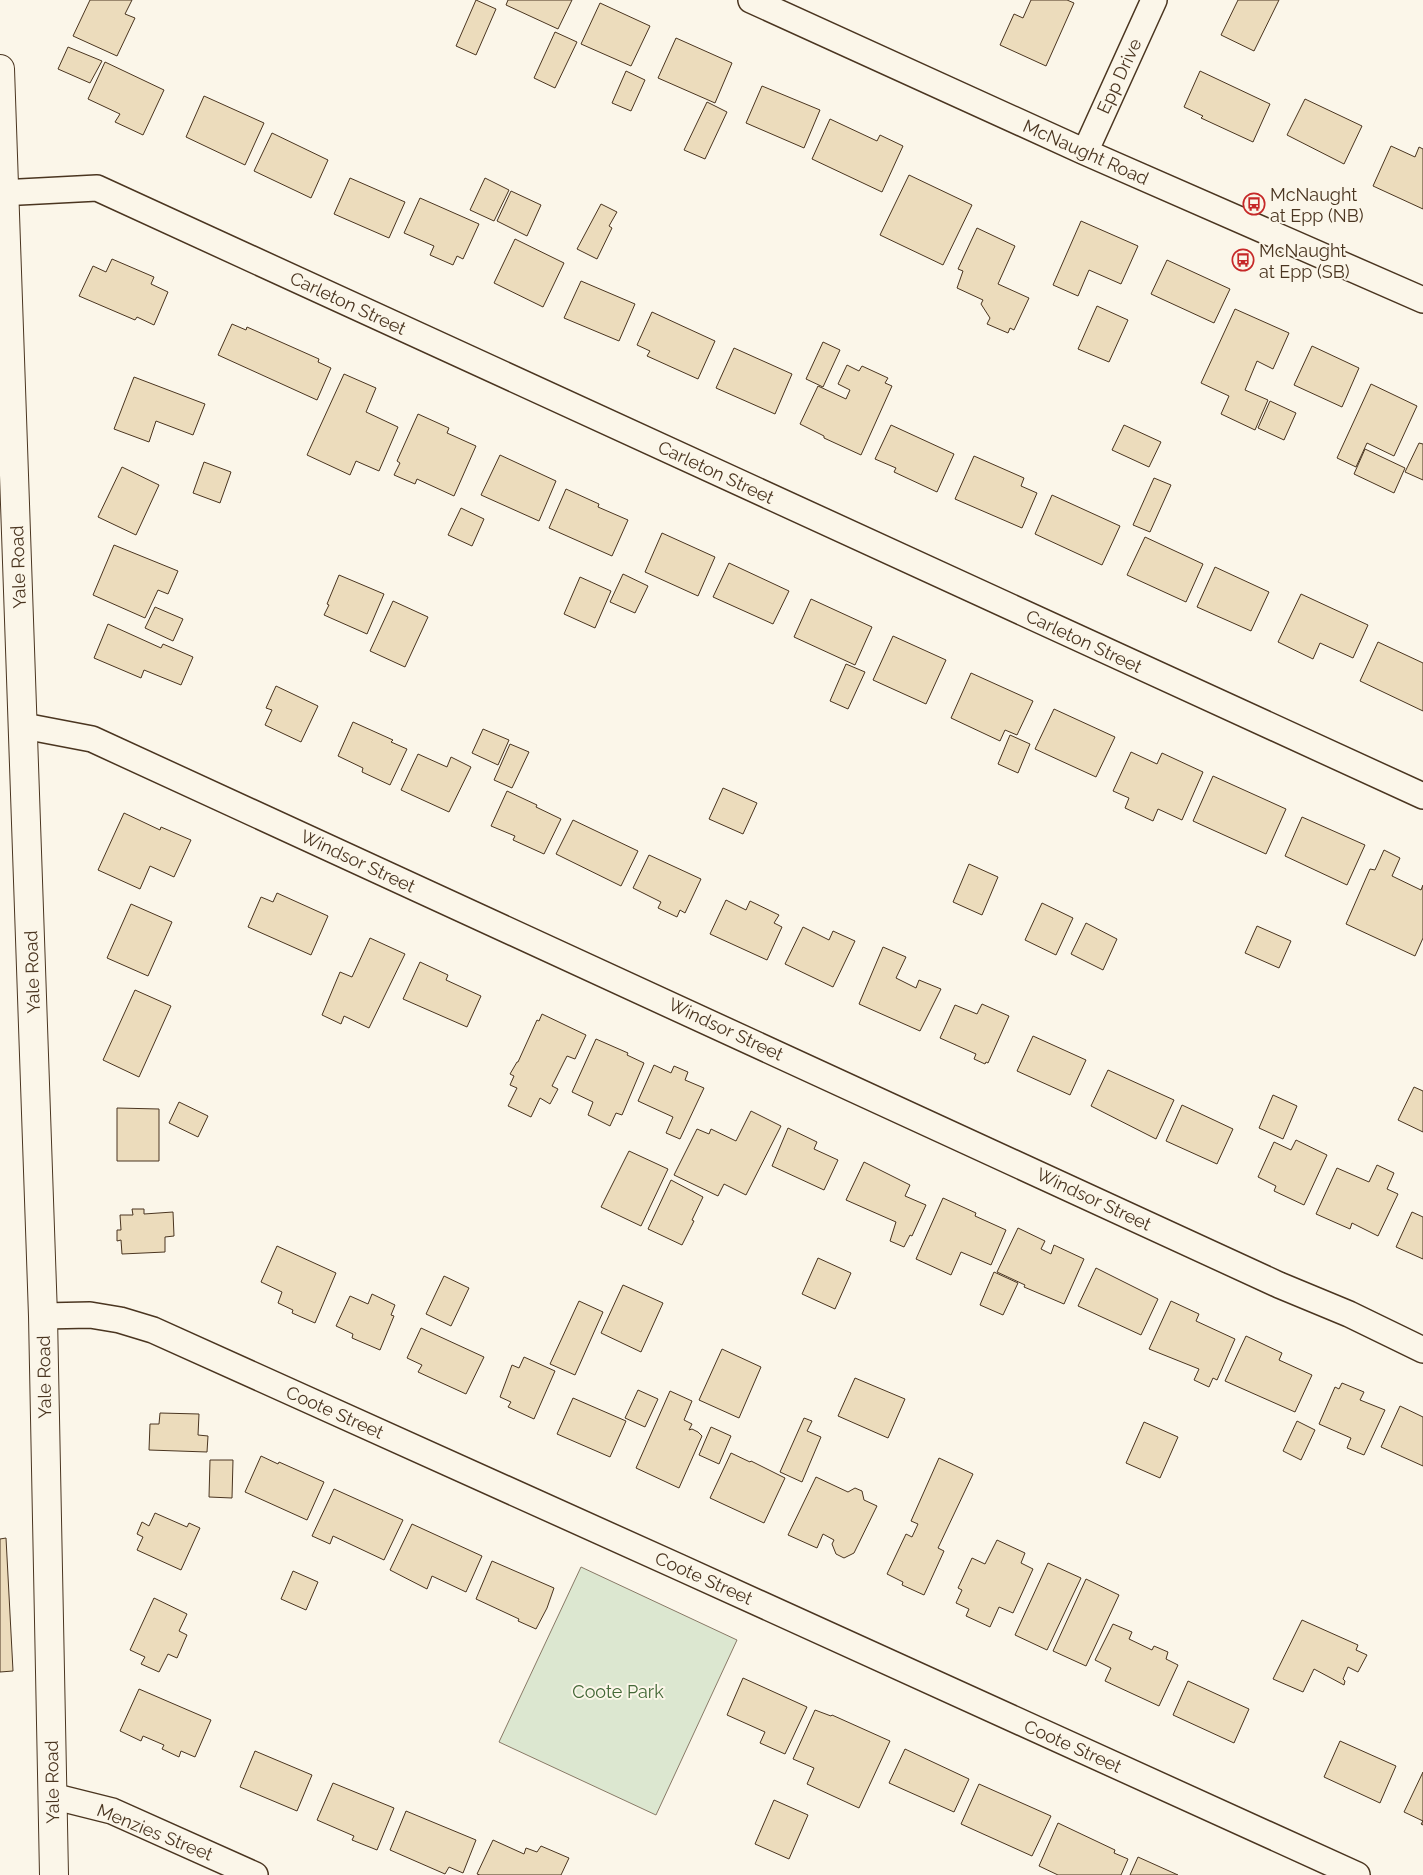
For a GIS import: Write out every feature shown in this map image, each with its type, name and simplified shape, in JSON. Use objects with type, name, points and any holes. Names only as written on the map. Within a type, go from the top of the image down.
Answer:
[{"type":"main road","name":"Yale Road","points":[[0,69],[2,193],[24,726],[43,1316],[54,1875]]},
{"type":"street","name":"McNaught Road","points":[[751,0],[1085,152],[1423,300]]},
{"type":"street","name":"Epp Drive","points":[[1085,152],[1154,0]]},
{"type":"street","name":"Carleton Street","points":[[2,193],[96,188],[1423,796]]},
{"type":"street","name":"Windsor Street","points":[[24,726],[92,739],[1279,1285],[1349,1314],[1423,1350]]},
{"type":"street","name":"Coote Street","points":[[43,1316],[90,1315],[120,1320],[154,1330],[1356,1875]]},
{"type":"street","name":"Menzies Street","points":[[52,1796],[112,1811],[255,1875]]},
{"type":"green space","name":"Coote Park","points":[[581,1567],[737,1640],[656,1815],[499,1742]]},
{"type":"building","points":[[90,0],[132,0],[125,14],[135,18],[117,56],[73,36]]},
{"type":"building","points":[[476,0],[496,9],[476,55],[456,46]]},
{"type":"building","points":[[508,0],[572,0],[558,29],[506,5]]},
{"type":"building","points":[[1031,0],[1067,0],[1074,3],[1046,66],[1000,45],[1014,14],[1023,18]]},
{"type":"building","points":[[1238,0],[1279,0],[1254,51],[1221,35]]},
{"type":"building","points":[[600,3],[650,26],[631,66],[581,44]]},
{"type":"building","points":[[555,32],[577,42],[555,88],[534,78]]},
{"type":"building","points":[[676,38],[732,63],[715,103],[658,78]]},
{"type":"building","points":[[68,47],[102,61],[90,83],[58,69]]},
{"type":"building","points":[[105,62],[164,90],[143,135],[115,122],[120,114],[88,99]]},
{"type":"building","points":[[626,71],[645,80],[631,111],[612,103]]},
{"type":"building","points":[[1200,71],[1270,104],[1253,142],[1201,118],[1203,116],[1184,107]]},
{"type":"building","points":[[762,86],[820,110],[804,148],[746,123]]},
{"type":"building","points":[[204,96],[264,123],[245,165],[186,137]]},
{"type":"building","points":[[1305,99],[1362,126],[1344,164],[1287,135]]},
{"type":"building","points":[[707,102],[727,112],[705,159],[684,150]]},
{"type":"building","points":[[830,119],[877,141],[880,135],[903,146],[882,192],[812,159]]},
{"type":"building","points":[[272,133],[328,160],[311,198],[254,171]]},
{"type":"building","points":[[1391,146],[1415,157],[1419,147],[1423,149],[1423,209],[1373,186]]},
{"type":"building","points":[[909,175],[972,205],[943,265],[880,235]]},
{"type":"building","points":[[350,178],[405,202],[389,238],[334,214]]},
{"type":"building","points":[[485,178],[509,190],[494,221],[470,210]]},
{"type":"building","points":[[511,191],[541,205],[527,236],[497,221]]},
{"type":"building","points":[[420,198],[479,224],[463,259],[457,256],[453,265],[430,255],[434,246],[404,233]]},
{"type":"building","points":[[601,204],[617,212],[609,226],[612,228],[597,259],[577,249]]},
{"type":"building","points":[[1081,221],[1138,246],[1121,284],[1089,270],[1078,296],[1053,285]]},
{"type":"building","points":[[977,228],[1015,246],[998,284],[1029,298],[1014,330],[1010,328],[1008,333],[987,324],[990,318],[981,304],[983,300],[957,288],[963,271],[958,269]]},
{"type":"building","points":[[515,239],[564,263],[543,307],[494,283]]},
{"type":"building","points":[[112,259],[154,277],[151,284],[168,292],[154,325],[137,317],[135,320],[79,296],[93,266],[106,272]]},
{"type":"building","points":[[1167,260],[1230,289],[1214,323],[1151,294]]},
{"type":"building","points":[[581,281],[635,304],[619,341],[564,318]]},
{"type":"building","points":[[1097,306],[1128,320],[1109,362],[1078,349]]},
{"type":"building","points":[[1235,309],[1289,333],[1273,369],[1257,361],[1245,390],[1268,400],[1255,430],[1221,414],[1229,396],[1201,383]]},
{"type":"building","points":[[652,312],[715,341],[698,379],[647,356],[650,351],[637,345]]},
{"type":"building","points":[[232,324],[246,330],[247,327],[319,359],[318,362],[331,368],[317,400],[218,355]]},
{"type":"building","points":[[823,342],[840,350],[823,387],[806,379]]},
{"type":"building","points":[[1312,346],[1359,368],[1342,407],[1294,385]]},
{"type":"building","points":[[734,348],[792,374],[775,414],[716,388]]},
{"type":"building","points":[[847,365],[859,371],[862,366],[888,378],[885,383],[892,386],[861,455],[824,438],[824,436],[800,424],[818,386],[846,399],[850,390],[838,384]]},
{"type":"building","points":[[344,374],[376,388],[366,412],[398,427],[379,471],[356,461],[350,475],[307,455]]},
{"type":"building","points":[[134,377],[205,404],[193,435],[156,421],[149,442],[114,429]]},
{"type":"building","points":[[1371,384],[1417,406],[1394,456],[1367,443],[1356,467],[1337,458]]},
{"type":"building","points":[[1270,401],[1296,413],[1284,440],[1258,428]]},
{"type":"building","points":[[418,414],[449,428],[447,433],[476,446],[454,496],[417,479],[415,484],[394,475],[400,463],[397,461]]},
{"type":"building","points":[[891,425],[954,454],[937,492],[894,472],[896,468],[875,459]]},
{"type":"building","points":[[1124,425],[1161,442],[1149,467],[1112,450]]},
{"type":"building","points":[[1419,443],[1423,444],[1423,480],[1405,472]]},
{"type":"building","points":[[1365,449],[1405,468],[1394,493],[1354,474]]},
{"type":"building","points":[[500,455],[556,481],[539,521],[481,495]]},
{"type":"building","points":[[974,456],[1024,478],[1021,486],[1037,493],[1022,528],[955,499]]},
{"type":"building","points":[[204,462],[231,472],[220,503],[193,493]]},
{"type":"building","points":[[122,467],[159,485],[136,535],[98,517]]},
{"type":"building","points":[[1154,478],[1171,485],[1150,532],[1133,525]]},
{"type":"building","points":[[566,489],[599,504],[598,507],[628,520],[612,556],[549,528]]},
{"type":"building","points":[[1052,495],[1120,526],[1102,565],[1035,534]]},
{"type":"building","points":[[461,508],[484,519],[472,546],[448,535]]},
{"type":"building","points":[[662,533],[715,557],[698,596],[645,572]]},
{"type":"building","points":[[1145,537],[1203,564],[1186,602],[1127,575]]},
{"type":"building","points":[[114,545],[178,571],[168,594],[158,590],[145,618],[93,595]]},
{"type":"building","points":[[729,563],[789,591],[773,624],[713,597]]},
{"type":"building","points":[[1215,567],[1269,592],[1251,631],[1197,607]]},
{"type":"building","points":[[623,574],[648,586],[635,613],[610,602]]},
{"type":"building","points":[[339,575],[384,594],[367,634],[324,615]]},
{"type":"building","points":[[580,577],[611,591],[595,628],[564,614]]},
{"type":"building","points":[[1301,594],[1368,625],[1353,658],[1320,643],[1313,659],[1278,642]]},
{"type":"building","points":[[811,599],[872,627],[855,665],[794,637]]},
{"type":"building","points":[[393,601],[428,617],[405,667],[370,651]]},
{"type":"building","points":[[155,607],[183,619],[173,641],[145,628]]},
{"type":"building","points":[[108,624],[161,648],[163,644],[193,657],[181,685],[144,670],[141,678],[94,658]]},
{"type":"building","points":[[893,636],[946,660],[926,704],[873,680]]},
{"type":"building","points":[[1378,642],[1423,663],[1423,711],[1360,681]]},
{"type":"building","points":[[846,664],[865,672],[848,709],[830,701]]},
{"type":"building","points":[[971,673],[1033,701],[1017,735],[1005,730],[1000,741],[951,718]]},
{"type":"building","points":[[276,686],[318,706],[301,742],[265,725],[272,710],[266,708]]},
{"type":"building","points":[[1054,709],[1115,737],[1096,777],[1035,749]]},
{"type":"building","points":[[353,722],[393,740],[391,742],[407,749],[390,785],[362,772],[363,768],[338,756]]},
{"type":"building","points":[[483,729],[509,740],[498,765],[472,753]]},
{"type":"building","points":[[1010,735],[1030,744],[1018,773],[998,764]]},
{"type":"building","points":[[510,744],[529,752],[512,788],[494,780]]},
{"type":"building","points":[[1131,752],[1157,764],[1162,753],[1203,772],[1182,820],[1158,809],[1153,821],[1125,808],[1129,798],[1113,791]]},
{"type":"building","points":[[418,754],[447,767],[451,757],[471,767],[449,812],[401,790]]},
{"type":"building","points":[[1213,776],[1286,809],[1266,854],[1193,821]]},
{"type":"building","points":[[723,788],[757,803],[743,834],[709,819]]},
{"type":"building","points":[[507,791],[561,819],[544,854],[513,840],[515,836],[491,826]]},
{"type":"building","points":[[124,813],[160,830],[161,827],[191,840],[174,877],[150,866],[140,889],[98,870]]},
{"type":"building","points":[[1302,817],[1365,845],[1347,885],[1285,856]]},
{"type":"building","points":[[573,820],[638,851],[621,886],[556,854]]},
{"type":"building","points":[[1384,850],[1400,858],[1392,876],[1421,890],[1423,885],[1423,938],[1415,956],[1346,924],[1370,869],[1375,870]]},
{"type":"building","points":[[649,855],[701,879],[685,913],[680,910],[677,917],[658,908],[661,902],[633,888]]},
{"type":"building","points":[[969,864],[998,877],[982,915],[953,902]]},
{"type":"building","points":[[277,893],[328,916],[311,955],[248,927],[261,897],[273,902]]},
{"type":"building","points":[[726,900],[746,910],[750,901],[779,915],[774,923],[782,927],[767,960],[710,934]]},
{"type":"building","points":[[1042,903],[1073,918],[1056,955],[1025,940]]},
{"type":"building","points":[[131,904],[172,922],[148,976],[107,958]]},
{"type":"building","points":[[1086,923],[1117,939],[1103,970],[1071,954]]},
{"type":"building","points":[[1257,926],[1291,941],[1279,968],[1245,953]]},
{"type":"building","points":[[803,927],[829,940],[833,931],[855,941],[833,987],[785,964]]},
{"type":"building","points":[[370,938],[405,954],[369,1028],[344,1016],[341,1024],[322,1015],[340,972],[352,977]]},
{"type":"building","points":[[883,947],[906,957],[896,978],[916,988],[919,980],[941,989],[920,1031],[859,1004]]},
{"type":"building","points":[[420,962],[448,975],[446,980],[481,996],[467,1027],[403,999]]},
{"type":"building","points":[[135,990],[171,1006],[139,1077],[103,1060]]},
{"type":"building","points":[[982,1004],[1009,1016],[988,1063],[986,1062],[985,1064],[974,1059],[976,1054],[940,1038],[955,1005],[977,1014]]},
{"type":"building","points":[[542,1014],[586,1035],[575,1059],[567,1056],[552,1086],[558,1089],[550,1104],[540,1098],[531,1117],[508,1106],[517,1088],[510,1085],[514,1076],[510,1074],[518,1062],[537,1020],[539,1021]]},
{"type":"building","points":[[1033,1036],[1086,1060],[1070,1095],[1017,1071]]},
{"type":"building","points":[[596,1039],[628,1053],[627,1055],[644,1063],[622,1115],[616,1113],[610,1126],[588,1115],[593,1102],[572,1092]]},
{"type":"building","points":[[654,1065],[671,1073],[674,1066],[688,1072],[685,1080],[704,1088],[680,1139],[666,1133],[673,1117],[638,1101]]},
{"type":"building","points":[[1108,1070],[1174,1100],[1156,1139],[1091,1106]]},
{"type":"building","points":[[1414,1087],[1423,1091],[1423,1132],[1398,1120]]},
{"type":"building","points":[[1273,1095],[1297,1106],[1283,1139],[1259,1128]]},
{"type":"building","points":[[179,1102],[208,1116],[198,1137],[169,1123]]},
{"type":"building","points":[[1182,1105],[1233,1129],[1217,1164],[1166,1141]]},
{"type":"building","points":[[117,1108],[159,1109],[159,1161],[117,1161]]},
{"type":"building","points":[[751,1111],[781,1126],[746,1195],[724,1184],[718,1196],[674,1175],[697,1129],[709,1134],[711,1129],[736,1141]]},
{"type":"building","points":[[788,1128],[817,1142],[814,1149],[838,1160],[824,1190],[772,1166]]},
{"type":"building","points":[[1296,1140],[1327,1155],[1304,1205],[1274,1191],[1276,1186],[1258,1177],[1274,1142],[1291,1150]]},
{"type":"building","points":[[629,1151],[668,1169],[641,1226],[601,1207]]},
{"type":"building","points":[[864,1162],[910,1185],[905,1196],[926,1205],[912,1236],[910,1235],[904,1247],[890,1241],[896,1222],[846,1200]]},
{"type":"building","points":[[1377,1165],[1394,1173],[1387,1189],[1398,1194],[1378,1236],[1352,1223],[1350,1229],[1316,1214],[1337,1168],[1369,1182]]},
{"type":"building","points":[[671,1180],[703,1197],[682,1245],[648,1229]]},
{"type":"building","points":[[943,1198],[976,1213],[975,1216],[1006,1230],[991,1265],[961,1252],[951,1275],[916,1259]]},
{"type":"building","points":[[132,1209],[144,1209],[144,1214],[173,1212],[174,1236],[165,1237],[165,1252],[122,1254],[121,1240],[117,1241],[117,1230],[121,1230],[120,1215],[133,1215]]},
{"type":"building","points":[[1412,1212],[1423,1217],[1423,1259],[1396,1247]]},
{"type":"building","points":[[1018,1228],[1045,1241],[1041,1249],[1051,1254],[1054,1245],[1084,1259],[1064,1304],[1024,1287],[1025,1285],[997,1272]]},
{"type":"building","points":[[277,1246],[336,1273],[315,1323],[292,1313],[293,1310],[278,1303],[282,1292],[261,1282]]},
{"type":"building","points":[[818,1258],[851,1273],[835,1309],[802,1294]]},
{"type":"building","points":[[1096,1268],[1158,1299],[1141,1335],[1078,1306]]},
{"type":"building","points":[[994,1272],[1018,1283],[1003,1315],[980,1305]]},
{"type":"building","points":[[444,1276],[469,1288],[451,1326],[426,1314]]},
{"type":"building","points":[[623,1285],[663,1303],[641,1352],[601,1333]]},
{"type":"building","points":[[372,1294],[395,1305],[391,1315],[394,1316],[380,1350],[352,1338],[353,1334],[336,1326],[350,1296],[368,1304]]},
{"type":"building","points":[[579,1301],[603,1312],[575,1375],[550,1364]]},
{"type":"building","points":[[1171,1301],[1199,1314],[1196,1321],[1235,1339],[1217,1380],[1213,1378],[1209,1387],[1194,1380],[1199,1369],[1149,1349]]},
{"type":"building","points":[[421,1328],[484,1357],[466,1394],[418,1372],[422,1365],[407,1358]]},
{"type":"building","points":[[1246,1336],[1282,1353],[1279,1360],[1312,1375],[1295,1412],[1225,1381]]},
{"type":"building","points":[[722,1349],[761,1367],[739,1418],[699,1400]]},
{"type":"building","points":[[524,1357],[555,1371],[534,1419],[508,1407],[511,1402],[500,1397],[512,1365],[519,1368]]},
{"type":"building","points":[[855,1378],[905,1399],[888,1438],[838,1416]]},
{"type":"building","points":[[1342,1383],[1364,1392],[1360,1400],[1385,1410],[1364,1455],[1347,1448],[1351,1438],[1319,1424],[1335,1387],[1339,1389]]},
{"type":"building","points":[[638,1390],[658,1399],[645,1427],[625,1418]]},
{"type":"building","points":[[670,1391],[692,1401],[684,1420],[692,1424],[689,1430],[692,1429],[702,1436],[679,1488],[636,1468]]},
{"type":"building","points":[[573,1398],[626,1421],[610,1457],[557,1434]]},
{"type":"building","points":[[1400,1406],[1423,1417],[1423,1466],[1381,1447]]},
{"type":"building","points":[[160,1413],[199,1414],[198,1435],[208,1436],[207,1452],[149,1450],[150,1424],[159,1424]]},
{"type":"building","points":[[804,1418],[812,1421],[807,1431],[821,1437],[802,1482],[780,1472]]},
{"type":"building","points":[[1297,1421],[1315,1430],[1301,1460],[1283,1451]]},
{"type":"building","points":[[1144,1422],[1178,1437],[1160,1478],[1126,1463]]},
{"type":"building","points":[[711,1427],[731,1436],[719,1464],[699,1455]]},
{"type":"building","points":[[731,1453],[785,1478],[764,1523],[710,1498]]},
{"type":"building","points":[[261,1456],[324,1482],[307,1520],[245,1492]]},
{"type":"building","points":[[939,1458],[973,1474],[938,1548],[944,1551],[924,1595],[902,1585],[903,1582],[887,1574],[906,1534],[912,1537],[918,1524],[911,1521]]},
{"type":"building","points":[[210,1460],[233,1460],[232,1498],[209,1497]]},
{"type":"building","points":[[816,1477],[848,1492],[855,1488],[862,1491],[864,1500],[877,1506],[854,1553],[844,1558],[836,1554],[832,1544],[834,1540],[823,1534],[817,1548],[788,1535]]},
{"type":"building","points":[[334,1489],[403,1520],[384,1560],[333,1536],[330,1544],[312,1536]]},
{"type":"building","points":[[155,1513],[187,1527],[189,1523],[200,1528],[181,1570],[137,1550],[143,1537],[137,1534],[142,1522],[149,1526]]},
{"type":"building","points":[[412,1524],[482,1556],[466,1592],[432,1576],[427,1589],[390,1570]]},
{"type":"building","points":[[6,1538],[13,1671],[0,1672],[0,1539]]},
{"type":"building","points":[[997,1540],[1025,1553],[1021,1563],[1033,1569],[1013,1613],[999,1607],[990,1627],[966,1616],[969,1609],[956,1603],[962,1590],[958,1588],[972,1558],[985,1564]]},
{"type":"building","points":[[492,1561],[554,1588],[547,1608],[536,1629],[476,1599]]},
{"type":"building","points":[[1048,1563],[1081,1578],[1047,1650],[1015,1635]]},
{"type":"building","points":[[293,1571],[318,1582],[306,1610],[281,1599]]},
{"type":"building","points":[[1086,1579],[1119,1595],[1086,1666],[1053,1651]]},
{"type":"building","points":[[154,1598],[187,1614],[179,1631],[187,1635],[177,1658],[168,1654],[159,1672],[141,1664],[145,1657],[130,1650]]},
{"type":"building","points":[[1302,1620],[1358,1645],[1356,1650],[1367,1655],[1358,1672],[1348,1667],[1343,1679],[1345,1681],[1344,1685],[1314,1669],[1303,1692],[1273,1679]]},
{"type":"building","points":[[1113,1624],[1132,1632],[1129,1639],[1152,1650],[1154,1646],[1168,1652],[1166,1659],[1178,1665],[1159,1706],[1105,1681],[1111,1668],[1095,1660]]},
{"type":"building","points":[[743,1678],[807,1707],[785,1754],[760,1743],[765,1732],[727,1715]]},
{"type":"building","points":[[1188,1681],[1249,1709],[1234,1743],[1173,1715]]},
{"type":"building","points":[[139,1689],[211,1720],[195,1757],[181,1751],[179,1757],[162,1749],[164,1745],[143,1736],[141,1741],[120,1731]]},
{"type":"building","points":[[815,1710],[832,1715],[890,1741],[859,1808],[807,1784],[814,1768],[793,1759]]},
{"type":"building","points":[[1340,1741],[1396,1766],[1380,1803],[1324,1777]]},
{"type":"building","points":[[905,1749],[969,1779],[954,1812],[889,1783]]},
{"type":"building","points":[[255,1751],[312,1775],[297,1811],[240,1787]]},
{"type":"building","points":[[1423,1772],[1423,1821],[1404,1812]]},
{"type":"building","points":[[333,1783],[394,1808],[377,1850],[352,1840],[354,1836],[317,1820]]},
{"type":"building","points":[[979,1784],[1051,1816],[1032,1856],[961,1824]]},
{"type":"building","points":[[774,1800],[808,1815],[789,1859],[755,1844]]},
{"type":"building","points":[[406,1811],[476,1840],[463,1873],[449,1867],[445,1874],[390,1850]]},
{"type":"building","points":[[1058,1823],[1115,1850],[1114,1853],[1128,1859],[1121,1875],[1058,1875],[1039,1866]]},
{"type":"building","points":[[493,1840],[524,1854],[526,1848],[537,1852],[541,1846],[569,1858],[561,1875],[477,1874]]},
{"type":"building","points":[[1138,1857],[1178,1875],[1130,1875]]},
{"type":"place","name":"McNaught at Epp (NB)","points":[[1254,204]]},
{"type":"place","name":"McNaught at Epp (SB)","points":[[1243,260]]}]
